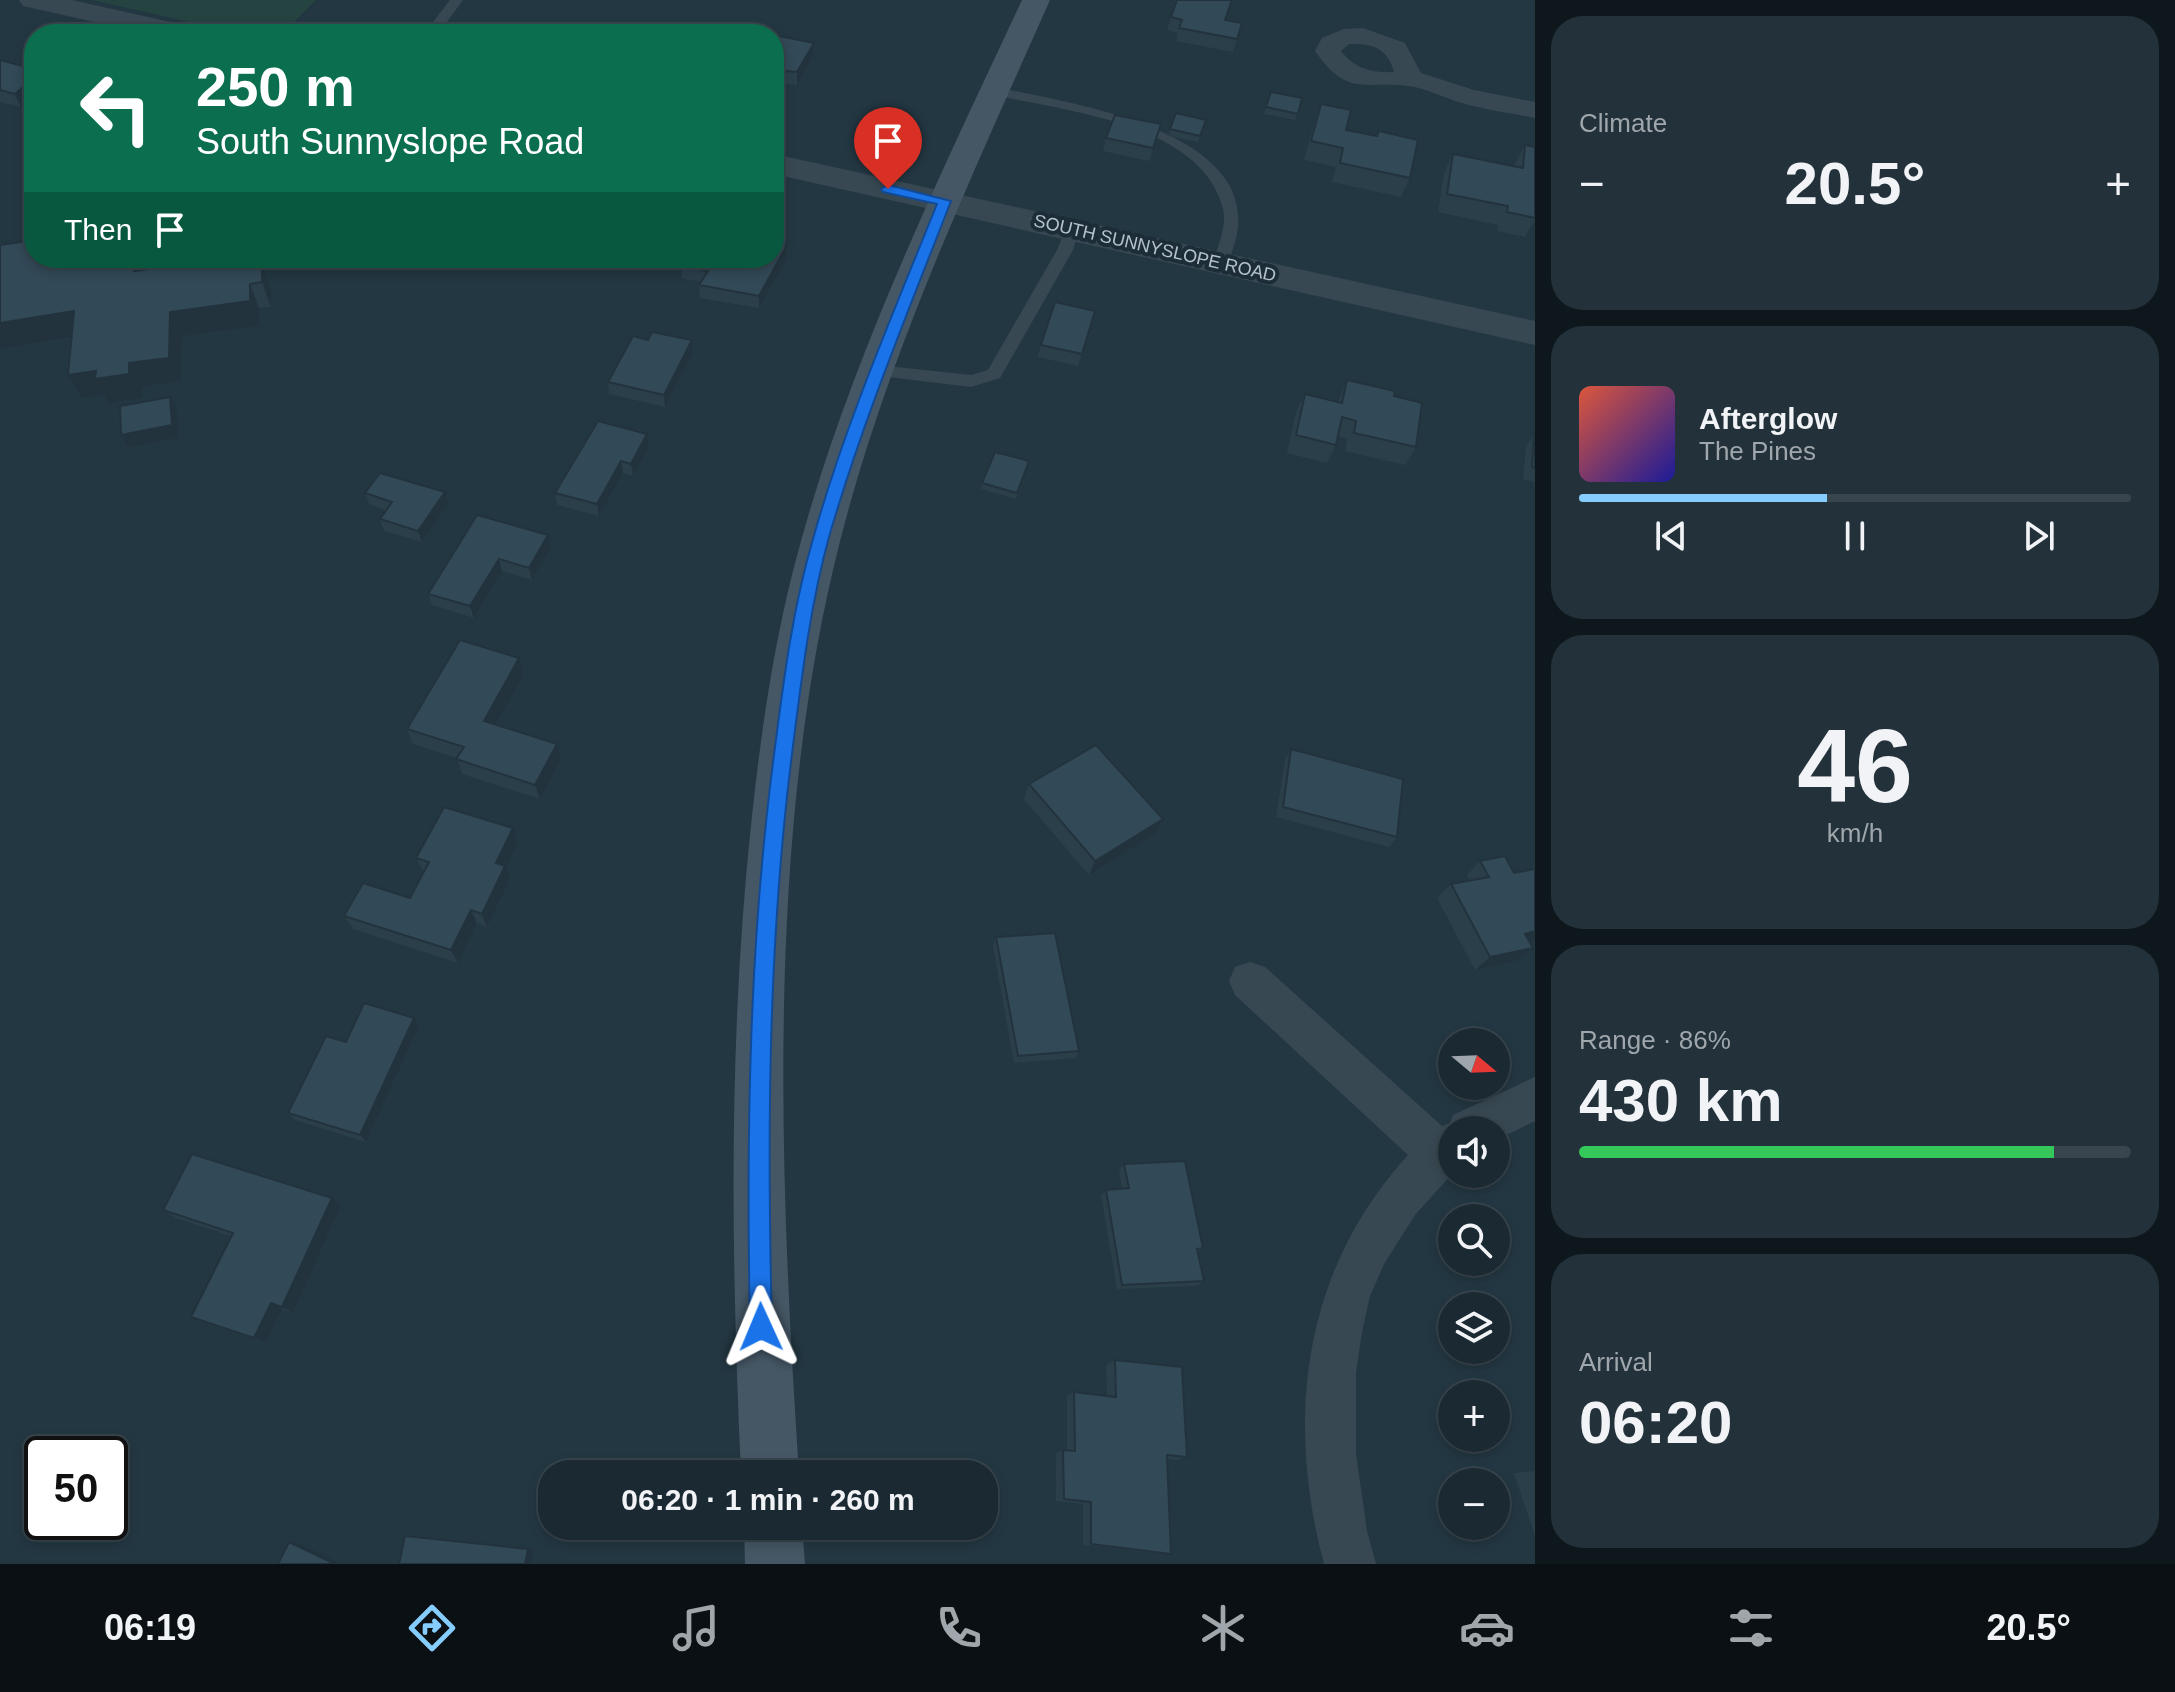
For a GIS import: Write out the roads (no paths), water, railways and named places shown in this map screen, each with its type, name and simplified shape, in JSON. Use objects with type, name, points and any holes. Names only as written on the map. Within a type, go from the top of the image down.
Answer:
[{"type":"main road","points":[[769,1460],[758,1187],[762,960],[770,856],[799,629],[821,539],[878,371],[945,201],[1036,0]]},
{"type":"main road","points":[[774,1540],[775,1564]]},
{"type":"street","points":[[33,0],[142,24]]},
{"type":"street","points":[[1409,78],[1469,97],[1535,110]]},
{"type":"street","name":"SOUTH SUNNYSLOPE ROAD","points":[[784,166],[1535,333]]},
{"type":"street","points":[[1250,981],[1438,1130]]},
{"type":"street","points":[[1503,1116],[1535,1098]]},
{"type":"street","points":[[1350,1564],[1338,1530],[1329,1420],[1340,1321],[1358,1266],[1392,1208],[1438,1160]]},
{"type":"lane","points":[[439,24],[457,0]]},
{"type":"lane","points":[[995,91],[1144,127],[1202,161],[1222,184],[1231,211],[1220,263]]},
{"type":"lane","points":[[878,371],[971,381],[994,374],[1065,250],[1072,230]]}]
